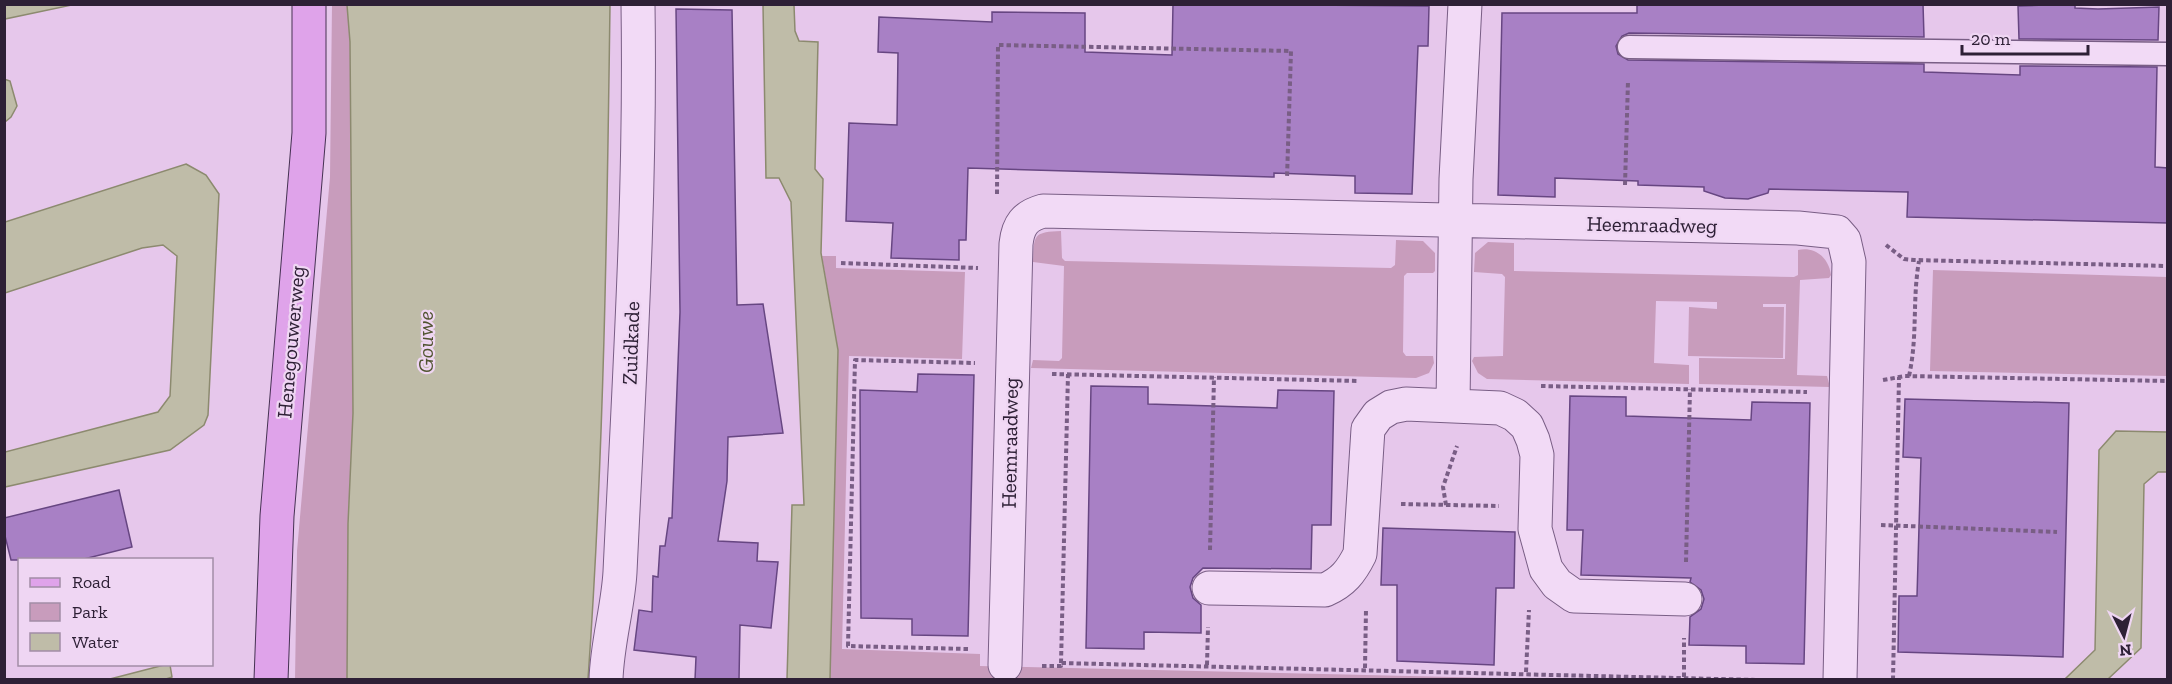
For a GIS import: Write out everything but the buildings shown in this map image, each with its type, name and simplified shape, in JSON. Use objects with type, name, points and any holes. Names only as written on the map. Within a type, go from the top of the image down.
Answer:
[{"type":"main road","name":"Henegouwerweg","points":[[271,680],[277,516],[309,133],[309,4]]},
{"type":"street","name":"Zuidkade","points":[[606,680],[619,587],[630,370],[639,84],[638,4]]},
{"type":"street","points":[[1454,405],[1455,221],[1465,4]]},
{"type":"street","name":"Heemraadweg","points":[[1005,658],[1017,233],[1022,221],[1031,214],[1043,211],[1828,229],[1838,232],[1845,240]]},
{"type":"street","points":[[1840,680],[1849,262],[1845,240]]},
{"type":"street","points":[[1209,588],[1325,591],[1341,582],[1352,570],[1360,554],[1363,537],[1365,446],[1368,429],[1378,415],[1391,407],[1406,404],[1454,405],[1500,408],[1515,415],[1527,426],[1535,447],[1538,550],[1546,569],[1557,585],[1574,596],[1685,599]]},
{"type":"lane","points":[[1629,47],[2168,54]]},
{"type":"path","points":[[1022,221],[995,192],[998,45],[1291,51],[1285,218]]},
{"type":"path","points":[[1624,224],[1629,47]]},
{"type":"path","points":[[1845,240],[1881,241],[1904,259],[1920,261],[2168,266]]},
{"type":"path","points":[[1909,376],[1916,342],[1914,299],[1920,261]]},
{"type":"path","points":[[841,263],[1015,269]]},
{"type":"path","points":[[1378,415],[1363,381],[1068,374],[855,360],[848,646],[1005,658],[1061,666],[1061,663],[1365,668],[1759,680]]},
{"type":"path","points":[[1061,663],[1068,374]]},
{"type":"path","points":[[1515,415],[1539,386],[1689,389],[1847,388],[1909,376],[2168,381]]},
{"type":"path","points":[[1207,665],[1214,377]]},
{"type":"path","points":[[1893,680],[1899,377]]},
{"type":"path","points":[[1684,676],[1689,389]]},
{"type":"path","points":[[1446,505],[1443,487],[1458,444],[1454,405]]},
{"type":"path","points":[[1364,504],[1535,507]]},
{"type":"path","points":[[1844,523],[2057,532]]},
{"type":"path","points":[[1526,672],[1528,613],[1546,569]]},
{"type":"path","points":[[1352,570],[1366,609],[1365,668]]},
{"type":"green space","points":[[332,5],[347,5],[350,42],[353,413],[348,524],[347,679],[295,680],[297,551],[330,177]]},
{"type":"green space","points":[[1061,231],[1062,258],[1065,261],[1391,268],[1395,265],[1396,240],[1423,241],[1435,253],[1435,271],[1433,273],[1407,273],[1404,276],[1403,352],[1406,356],[1433,356],[1434,363],[1429,373],[1416,378],[1031,368],[1033,360],[1059,361],[1062,358],[1064,266],[1033,262],[1037,237],[1045,232]]},
{"type":"green space","points":[[1488,242],[1514,243],[1514,271],[1794,277],[1798,275],[1798,250],[1815,252],[1827,263],[1831,275],[1829,278],[1800,280],[1797,375],[1827,376],[1830,387],[1699,384],[1699,358],[1785,359],[1786,304],[1763,304],[1763,307],[1784,307],[1783,358],[1688,356],[1689,307],[1717,309],[1717,302],[1656,301],[1654,363],[1689,365],[1689,384],[1487,379],[1478,373],[1472,361],[1474,357],[1503,356],[1505,277],[1502,274],[1474,272],[1475,253]]},
{"type":"green space","points":[[822,256],[836,256],[836,268],[965,272],[962,359],[849,356],[842,649],[980,654],[980,666],[1537,679],[830,679],[838,350]]},
{"type":"green space","points":[[1933,270],[2167,277],[2167,376],[1930,371]]},
{"type":"water","points":[[5,4],[72,4],[72,5],[5,19]]},
{"type":"water","name":"Gouwe","points":[[347,5],[610,5],[601,426],[588,679],[347,679],[348,524],[353,413],[350,42]]},
{"type":"water","points":[[763,5],[794,5],[795,31],[799,41],[818,42],[815,169],[823,179],[821,253],[838,350],[830,679],[787,679],[792,505],[804,505],[791,202],[779,178],[766,178]]},
{"type":"water","points":[[4,79],[10,81],[17,106],[5,122]]},
{"type":"water","points":[[186,164],[206,175],[219,194],[208,415],[204,425],[170,450],[5,487],[5,452],[158,412],[170,396],[177,256],[163,245],[142,248],[5,293],[5,222]]},
{"type":"water","points":[[2116,431],[2167,432],[2167,472],[2158,472],[2144,484],[2141,648],[2108,679],[2065,679],[2095,650],[2099,450]]},
{"type":"water","points":[[160,666],[170,666],[172,677],[166,679],[110,679]]}]
